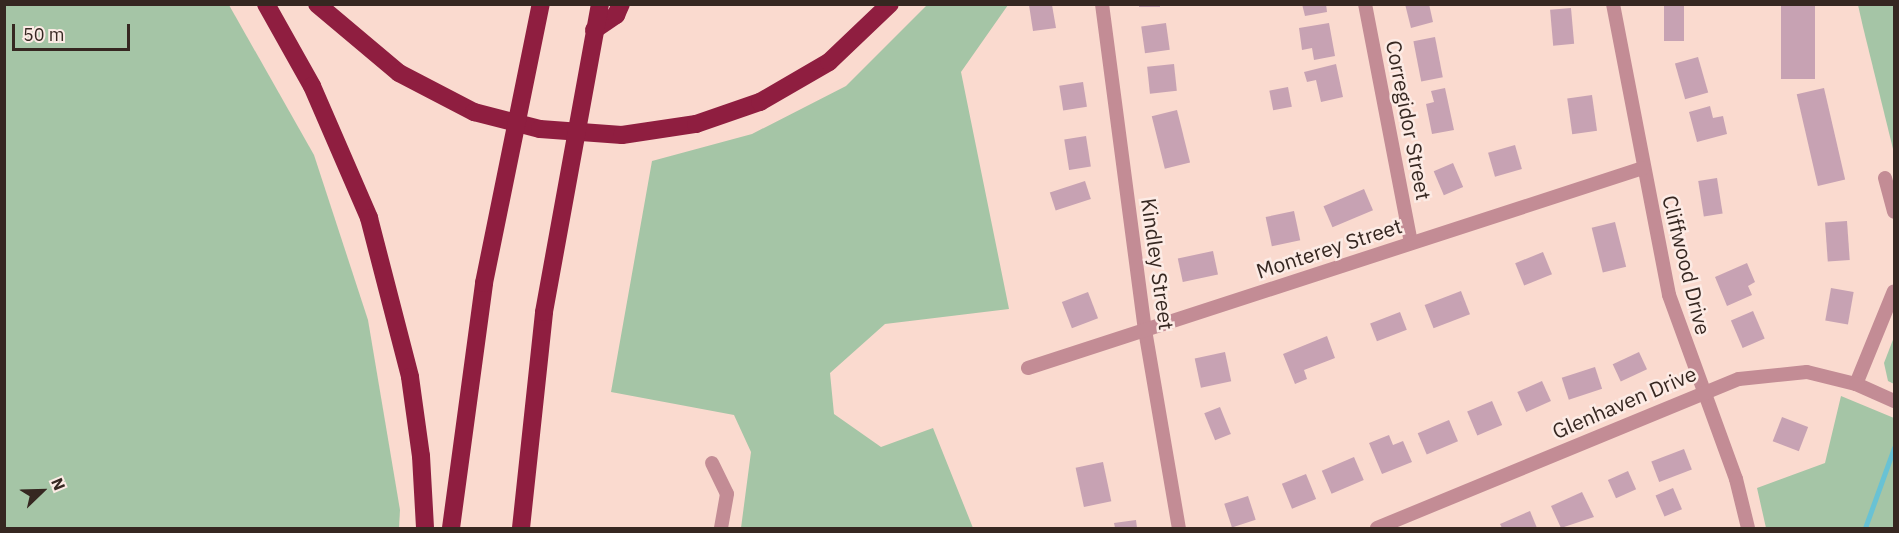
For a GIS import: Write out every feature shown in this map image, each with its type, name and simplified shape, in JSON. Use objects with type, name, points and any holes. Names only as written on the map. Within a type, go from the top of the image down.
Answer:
[{"type":"highway","points":[[266,4],[312,86],[369,218],[410,377],[421,456],[425,528]]},
{"type":"highway","points":[[316,4],[399,73],[474,112],[540,129],[622,135],[696,124],[760,102],[829,62],[890,4]]},
{"type":"highway","points":[[451,528],[484,283],[541,4]]},
{"type":"highway","points":[[521,528],[544,312],[600,4]]},
{"type":"highway","points":[[594,30],[616,15],[621,4]]},
{"type":"street","name":"Kindley Street","points":[[1102,4],[1145,330],[1179,528]]},
{"type":"street","name":"Corregidor Street","points":[[1365,4],[1411,243]]},
{"type":"street","name":"Cliffwood Drive","points":[[1613,4],[1643,168],[1674,312],[1701,392],[1736,479],[1748,528]]},
{"type":"street","name":"Monterey Street","points":[[1028,368],[1643,168]]},
{"type":"street","points":[[1886,178],[1894,212]]},
{"type":"street","points":[[1856,384],[1894,291]]},
{"type":"street","name":"Glenhaven Drive","points":[[1377,528],[1701,392],[1739,379],[1779,372],[1807,372],[1856,384],[1894,401]]},
{"type":"street","points":[[712,463],[727,494],[721,528]]},
{"type":"green space","points":[[4,5],[229,5],[314,155],[368,320],[400,510],[399,528],[5,528]]},
{"type":"green space","points":[[927,5],[1008,5],[961,72],[1009,309],[885,324],[830,373],[834,414],[881,447],[933,428],[973,528],[741,528],[751,452],[734,415],[611,392],[652,161],[752,134],[846,86]]},
{"type":"green space","points":[[1858,5],[1894,5],[1894,153],[1863,27]]},
{"type":"green space","points":[[1894,337],[1894,384],[1888,381],[1884,363]]},
{"type":"green space","points":[[1841,396],[1894,418],[1894,528],[1766,528],[1757,488],[1825,463]]},
{"type":"building","points":[[1302,4],[1326,4],[1327,12],[1305,16]]},
{"type":"building","points":[[1405,4],[1429,4],[1433,22],[1411,28]]},
{"type":"building","points":[[1664,4],[1684,4],[1684,41],[1664,41]]},
{"type":"building","points":[[1781,4],[1815,4],[1815,79],[1781,79]]},
{"type":"building","points":[[1029,5],[1052,5],[1056,28],[1033,31]]},
{"type":"building","points":[[1139,5],[1160,5],[1160,7],[1139,7]]},
{"type":"building","points":[[1571,8],[1574,44],[1553,46],[1550,10]]},
{"type":"building","points":[[1166,23],[1170,50],[1145,53],[1141,26]]},
{"type":"building","points":[[1329,23],[1335,56],[1314,60],[1312,48],[1302,50],[1299,28]]},
{"type":"building","points":[[1435,37],[1443,77],[1421,81],[1413,41]]},
{"type":"building","points":[[1698,57],[1708,93],[1685,99],[1675,64]]},
{"type":"building","points":[[1174,64],[1177,91],[1150,94],[1147,67]]},
{"type":"building","points":[[1336,64],[1343,97],[1321,102],[1316,80],[1307,82],[1304,72]]},
{"type":"building","points":[[1083,82],[1087,107],[1063,110],[1059,86]]},
{"type":"building","points":[[1288,87],[1292,107],[1273,110],[1269,91]]},
{"type":"building","points":[[1445,88],[1454,130],[1432,134],[1426,104],[1434,102],[1431,91]]},
{"type":"building","points":[[1824,88],[1845,180],[1818,186],[1797,94]]},
{"type":"building","points":[[1592,95],[1597,131],[1572,134],[1567,98]]},
{"type":"building","points":[[1710,106],[1713,118],[1723,116],[1727,134],[1697,142],[1689,112]]},
{"type":"building","points":[[1177,110],[1190,162],[1165,169],[1152,116]]},
{"type":"building","points":[[1086,136],[1091,167],[1069,170],[1064,139]]},
{"type":"building","points":[[1515,145],[1522,169],[1495,177],[1488,153]]},
{"type":"building","points":[[1453,163],[1463,187],[1444,195],[1434,171]]},
{"type":"building","points":[[1717,178],[1723,214],[1704,217],[1698,181]]},
{"type":"building","points":[[1085,181],[1091,199],[1056,211],[1050,192]]},
{"type":"building","points":[[1364,189],[1373,210],[1332,227],[1323,206]]},
{"type":"building","points":[[1294,211],[1300,240],[1272,246],[1266,217]]},
{"type":"building","points":[[1847,221],[1850,260],[1828,261],[1825,223]]},
{"type":"building","points":[[1615,222],[1626,267],[1603,272],[1592,228]]},
{"type":"building","points":[[1213,251],[1218,274],[1183,282],[1178,258]]},
{"type":"building","points":[[1543,252],[1552,274],[1524,285],[1515,263]]},
{"type":"building","points":[[1747,263],[1755,282],[1748,286],[1752,295],[1727,306],[1715,277]]},
{"type":"building","points":[[1831,288],[1854,292],[1848,324],[1825,320]]},
{"type":"building","points":[[1461,291],[1470,314],[1434,328],[1425,305]]},
{"type":"building","points":[[1088,292],[1098,318],[1072,328],[1062,302]]},
{"type":"building","points":[[1753,311],[1765,339],[1743,348],[1731,320]]},
{"type":"building","points":[[1400,312],[1407,330],[1377,341],[1370,323]]},
{"type":"building","points":[[1327,336],[1335,358],[1304,370],[1307,379],[1295,384],[1283,354]]},
{"type":"building","points":[[1225,352],[1231,381],[1201,388],[1195,358]]},
{"type":"building","points":[[1639,352],[1647,369],[1621,381],[1613,364]]},
{"type":"building","points":[[1595,367],[1602,389],[1569,400],[1562,378]]},
{"type":"building","points":[[1542,381],[1551,401],[1526,412],[1517,392]]},
{"type":"building","points":[[1492,401],[1502,425],[1477,435],[1467,412]]},
{"type":"building","points":[[1220,407],[1231,434],[1215,440],[1204,413]]},
{"type":"building","points":[[1782,417],[1808,427],[1799,451],[1773,441]]},
{"type":"building","points":[[1449,420],[1458,441],[1427,454],[1418,433]]},
{"type":"building","points":[[1389,435],[1393,445],[1403,441],[1412,462],[1382,474],[1369,443]]},
{"type":"building","points":[[1684,449],[1692,470],[1659,482],[1651,462]]},
{"type":"building","points":[[1354,457],[1364,480],[1332,494],[1322,471]]},
{"type":"building","points":[[1103,462],[1111,501],[1084,507],[1076,468]]},
{"type":"building","points":[[1628,471],[1636,489],[1616,498],[1608,480]]},
{"type":"building","points":[[1306,474],[1316,499],[1292,509],[1282,484]]},
{"type":"building","points":[[1673,488],[1682,509],[1664,517],[1656,495]]},
{"type":"building","points":[[1582,492],[1594,517],[1561,528],[1551,506]]},
{"type":"building","points":[[1248,496],[1256,520],[1232,528],[1224,504]]},
{"type":"building","points":[[1530,511],[1537,528],[1502,528],[1500,524]]},
{"type":"building","points":[[1136,520],[1137,528],[1115,528],[1114,523]]},
{"type":"waterway","points":[[1865,528],[1894,448]]}]
